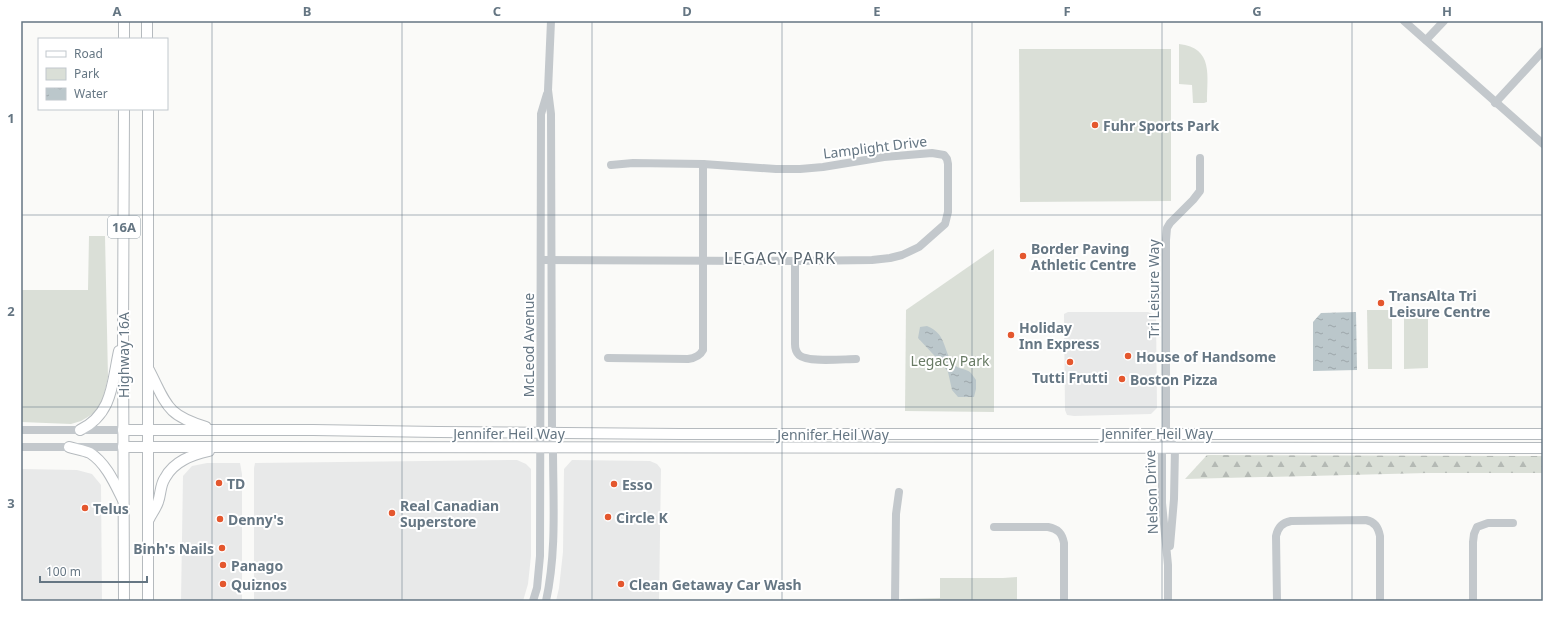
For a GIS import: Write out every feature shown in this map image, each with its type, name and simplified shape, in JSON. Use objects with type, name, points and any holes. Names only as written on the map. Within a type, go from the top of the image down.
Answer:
[{"type":"main road","points":[[124,21],[124,38]]},
{"type":"main road","points":[[147,21],[148,38]]},
{"type":"main road","name":"Highway 16A","points":[[124,110],[124,601]]},
{"type":"main road","name":"Highway 16A","points":[[148,110],[148,601]]},
{"type":"main road","points":[[80,430],[95,420],[106,405],[110,396],[123,329]]},
{"type":"main road","points":[[148,368],[166,403],[174,413],[185,420],[217,430]]},
{"type":"main road","name":"Jennifer Heil Way","points":[[123,430],[306,430],[546,433],[1543,434]]},
{"type":"main road","points":[[69,447],[90,453],[98,460],[110,475],[124,502]]},
{"type":"main road","name":"Jennifer Heil Way","points":[[123,447],[1543,448]]},
{"type":"main road","points":[[148,520],[158,502],[165,477],[175,466],[186,457],[222,447]]},
{"type":"street","name":"McLeod Avenue","points":[[533,601],[537,588],[540,556],[540,448],[546,433],[551,260],[551,114],[548,90],[551,21]]},
{"type":"street","points":[[1404,21],[1543,144]]},
{"type":"street","points":[[1426,40],[1444,21]]},
{"type":"street","points":[[1495,103],[1543,51]]},
{"type":"street","name":"McLeod Avenue","points":[[546,601],[553,556],[554,448],[546,433],[541,260],[541,114],[548,90]]},
{"type":"street","name":"Lamplight Drive","points":[[541,260],[872,260],[902,255],[919,247],[938,231],[945,224],[947,219],[947,159],[944,155],[939,153],[911,153],[800,169],[776,169],[703,164],[611,164]]},
{"type":"street","name":"Tri Leisure Way","points":[[1166,433],[1167,228],[1200,191],[1200,158]]},
{"type":"street","points":[[608,358],[688,359],[694,358],[701,354],[704,347],[703,164]]},
{"type":"street","points":[[795,261],[795,349],[799,355],[810,359],[856,359]]},
{"type":"street","points":[[21,430],[123,430]]},
{"type":"street","name":"Nelson Drive","points":[[1166,433],[1175,448],[1174,500],[1168,565],[1168,601]]},
{"type":"street","name":"Nelson Drive","points":[[1166,433],[1162,448],[1162,503],[1168,565]]},
{"type":"street","points":[[21,447],[123,447]]},
{"type":"street","points":[[895,601],[896,514],[899,492]]},
{"type":"street","points":[[1277,601],[1276,536],[1281,524],[1291,521],[1358,520],[1371,521],[1379,529],[1380,601]]},
{"type":"street","points":[[1473,601],[1473,542],[1477,527],[1488,523],[1513,523]]},
{"type":"street","points":[[994,527],[1048,527],[1059,531],[1063,536],[1064,542],[1064,601]]},
{"type":"shaded area","points":[[1068,312],[1148,312],[1156,316],[1157,408],[1151,414],[1067,415],[1065,410],[1064,314]]},
{"type":"shaded area","name":"Real Canadian Superstore","points":[[517,460],[526,464],[531,469],[531,556],[528,584],[523,601],[254,601],[255,463]]},
{"type":"shaded area","points":[[572,460],[650,461],[657,464],[661,469],[659,601],[556,601],[563,552],[564,469]]},
{"type":"shaded area","points":[[207,463],[240,463],[242,474],[242,601],[181,601],[183,476],[192,466]]},
{"type":"shaded area","points":[[21,469],[77,470],[92,474],[101,485],[102,601],[21,601]]},
{"type":"green space","points":[[1179,44],[1198,51],[1203,57],[1207,73],[1207,102],[1193,103],[1192,85],[1179,84]]},
{"type":"green space","name":"Fuhr Sports Park","points":[[1019,49],[1171,49],[1171,201],[1020,202]]},
{"type":"green space","points":[[89,236],[105,236],[108,377],[103,400],[96,412],[81,421],[71,424],[21,422],[21,290],[88,290]]},
{"type":"green space","name":"Legacy Park","points":[[994,249],[994,412],[905,411],[906,310]]},
{"type":"green space","points":[[1367,310],[1392,310],[1392,369],[1368,369]]},
{"type":"green space","points":[[1404,310],[1428,310],[1428,368],[1404,369]]},
{"type":"green space","points":[[1207,455],[1543,456],[1543,473],[1427,473],[1185,479]]},
{"type":"green space","points":[[1017,577],[1017,601],[901,601],[901,599],[940,598],[940,578]]},
{"type":"water","points":[[1356,312],[1357,370],[1313,371],[1313,322],[1321,313]]},
{"type":"water","points":[[927,326],[939,334],[949,356],[957,367],[970,372],[976,380],[974,397],[958,397],[952,390],[948,372],[918,338],[920,327]]},
{"type":"place","name":"Fuhr Sports Park","points":[[1095,125]]},
{"type":"place","name":"Border Paving Athletic Centre","points":[[1023,256]]},
{"type":"place","name":"TransAlta Tri Leisure Centre","points":[[1381,303]]},
{"type":"place","name":"Holiday Inn Express","points":[[1011,335]]},
{"type":"place","name":"House of Handsome","points":[[1128,356]]},
{"type":"place","name":"Tutti Frutti","points":[[1070,362]]},
{"type":"place","name":"Boston Pizza","points":[[1122,379]]},
{"type":"place","name":"TD","points":[[219,483]]},
{"type":"place","name":"Esso","points":[[614,484]]},
{"type":"place","name":"Telus","points":[[85,508]]},
{"type":"place","name":"Real Canadian Superstore","points":[[392,513]]},
{"type":"place","name":"Circle K","points":[[608,517]]},
{"type":"place","name":"Denny's","points":[[220,519]]},
{"type":"place","name":"Binh's Nails","points":[[222,548]]},
{"type":"place","name":"Panago","points":[[223,565]]},
{"type":"place","name":"Quiznos","points":[[223,584]]},
{"type":"place","name":"Clean Getaway Car Wash","points":[[621,584]]},
{"type":"district","name":"LEGACY PARK","points":[[780,258]]}]
